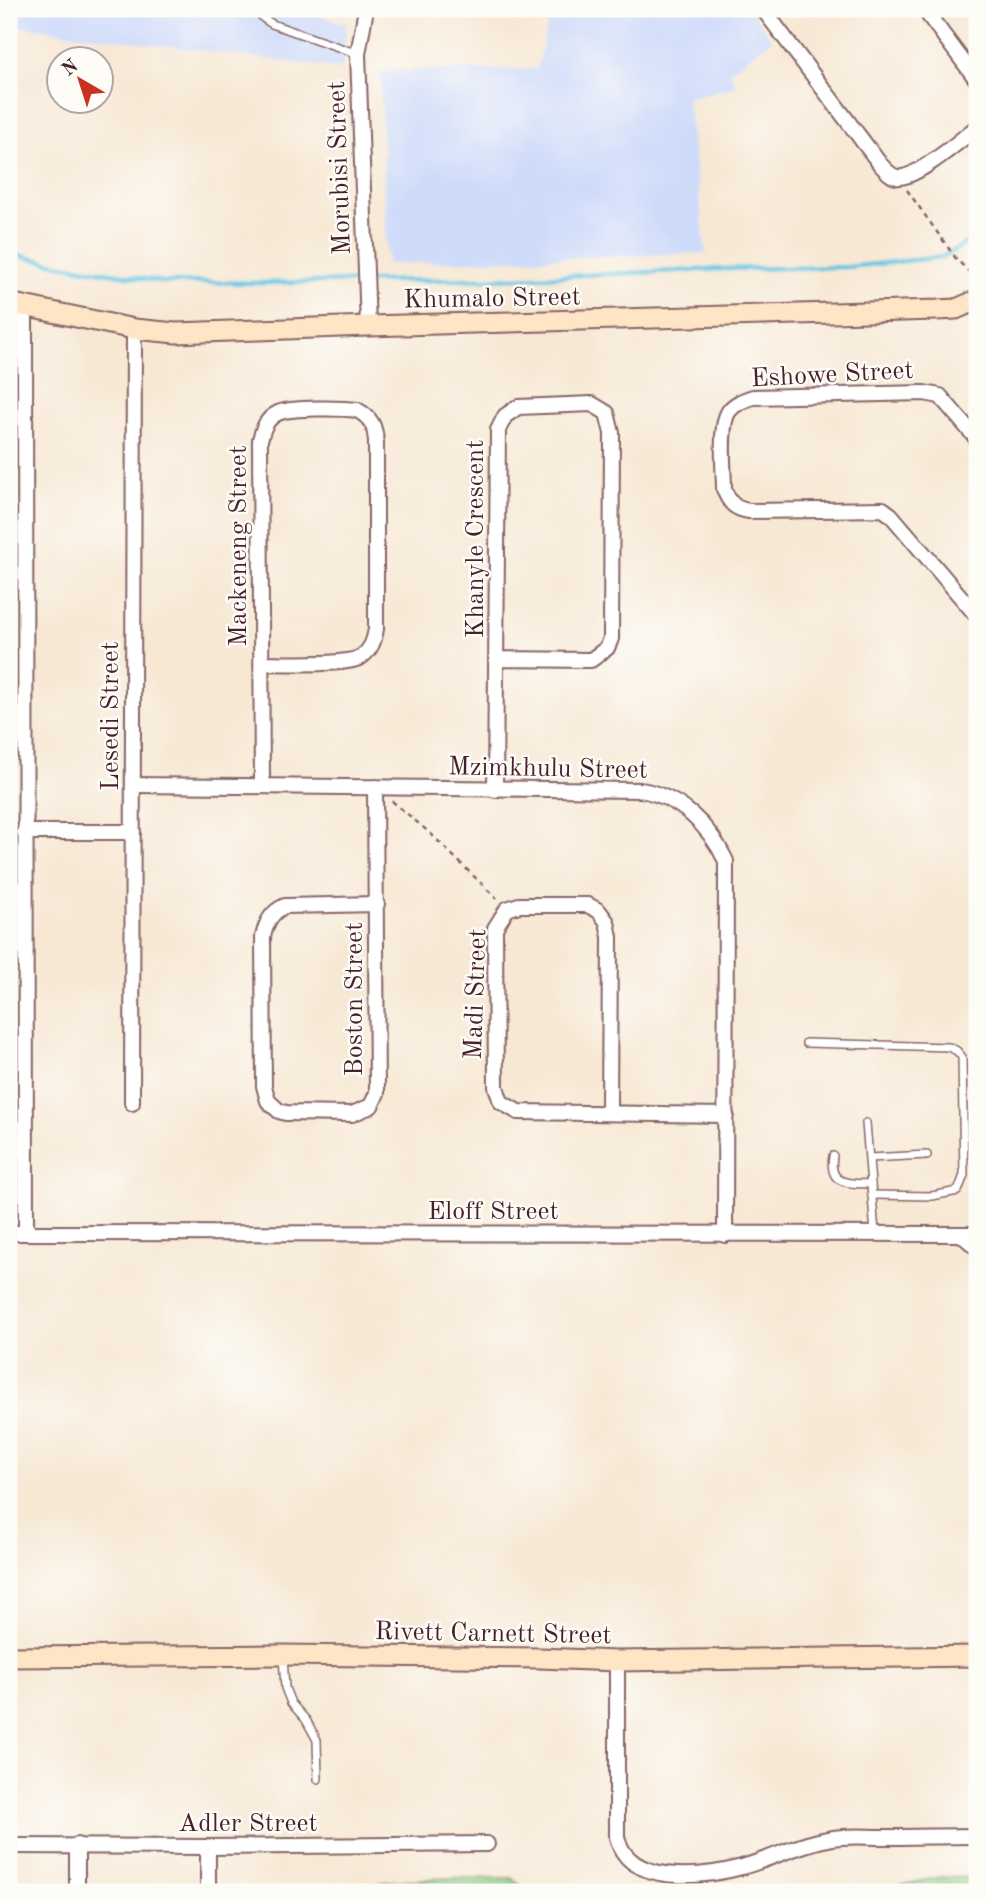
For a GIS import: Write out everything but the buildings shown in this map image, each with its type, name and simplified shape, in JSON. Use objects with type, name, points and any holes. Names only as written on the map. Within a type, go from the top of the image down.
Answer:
[{"type":"main road","name":"Khumalo Street","points":[[17,305],[134,329],[176,333],[937,310],[956,309],[977,300]]},
{"type":"main road","name":"Rivett Carnett Street","points":[[9,1657],[282,1655],[617,1661],[977,1656]]},
{"type":"street","name":"Morubisi Street","points":[[366,9],[358,54],[368,326]]},
{"type":"street","points":[[762,9],[880,163],[894,176],[904,177],[917,172],[977,127]]},
{"type":"street","points":[[924,9],[977,80]]},
{"type":"street","points":[[17,305],[24,475],[26,657],[26,1233]]},
{"type":"street","name":"Lesedi Street","points":[[132,1103],[134,329]]},
{"type":"street","name":"Eshowe Street","points":[[977,439],[940,396],[924,393],[753,397],[735,405],[729,411],[724,425],[724,489],[733,506],[749,511],[883,509],[977,616]]},
{"type":"street","name":"Khanyle Crescent","points":[[495,790],[498,659],[497,439],[500,423],[517,407],[592,404],[607,414],[612,433],[611,639],[607,648],[591,660],[498,659]]},
{"type":"street","name":"Mackeneng Street","points":[[262,663],[349,661],[367,652],[374,640],[376,442],[372,421],[357,410],[286,411],[272,417],[262,430],[260,440],[262,785]]},
{"type":"street","points":[[9,475],[24,475]]},
{"type":"street","points":[[9,658],[26,657]]},
{"type":"street","name":"Mzimkhulu Street","points":[[133,786],[641,790],[668,796],[704,826],[716,841],[726,861],[725,1235]]},
{"type":"street","name":"Boston Street","points":[[375,787],[377,904],[378,1086],[375,1100],[362,1112],[352,1114],[279,1111],[268,1101],[264,1086],[263,937],[267,922],[285,906],[377,904]]},
{"type":"street","points":[[24,832],[132,832]]},
{"type":"street","name":"Madi Street","points":[[609,1113],[610,937],[607,922],[599,911],[588,905],[519,905],[507,909],[495,928],[496,1087],[501,1102],[518,1112],[726,1115]]},
{"type":"street","points":[[9,943],[24,943]]},
{"type":"street","name":"Eloff Street","points":[[9,1233],[977,1234]]},
{"type":"street","points":[[961,1234],[977,1248]]},
{"type":"street","points":[[617,1661],[617,1837],[620,1849],[627,1859],[649,1872],[663,1875],[742,1867],[831,1838],[977,1836]]},
{"type":"street","name":"Adler Street","points":[[9,1846],[487,1844]]},
{"type":"street","points":[[77,1845],[77,1892]]},
{"type":"street","points":[[208,1847],[208,1892]]},
{"type":"lane","points":[[255,9],[262,18],[272,24],[358,54]]},
{"type":"lane","points":[[806,1043],[949,1047],[962,1057],[964,1175],[958,1191],[932,1196],[872,1195]]},
{"type":"lane","points":[[866,1123],[875,1234]]},
{"type":"lane","points":[[869,1158],[927,1154]]},
{"type":"lane","points":[[834,1156],[834,1175],[840,1181],[871,1184]]},
{"type":"lane","points":[[282,1655],[285,1688],[317,1740],[318,1779]]},
{"type":"path","points":[[904,177],[908,192],[956,257],[977,279]]},
{"type":"path","points":[[375,787],[431,834],[507,909]]},
{"type":"shaded area","points":[[9,9],[294,9],[347,24],[342,69],[9,25]]},
{"type":"shaded area","points":[[551,9],[750,9],[772,40],[730,71],[736,86],[687,98],[706,253],[387,264],[380,71],[537,69]]},
{"type":"green space","points":[[941,1877],[977,1878],[977,1892],[867,1892]]},
{"type":"green space","points":[[511,1878],[530,1892],[341,1892],[386,1882]]},
{"type":"waterway","points":[[9,253],[56,264],[164,282],[263,283],[491,279],[722,269],[848,267],[942,257],[977,237]]}]
